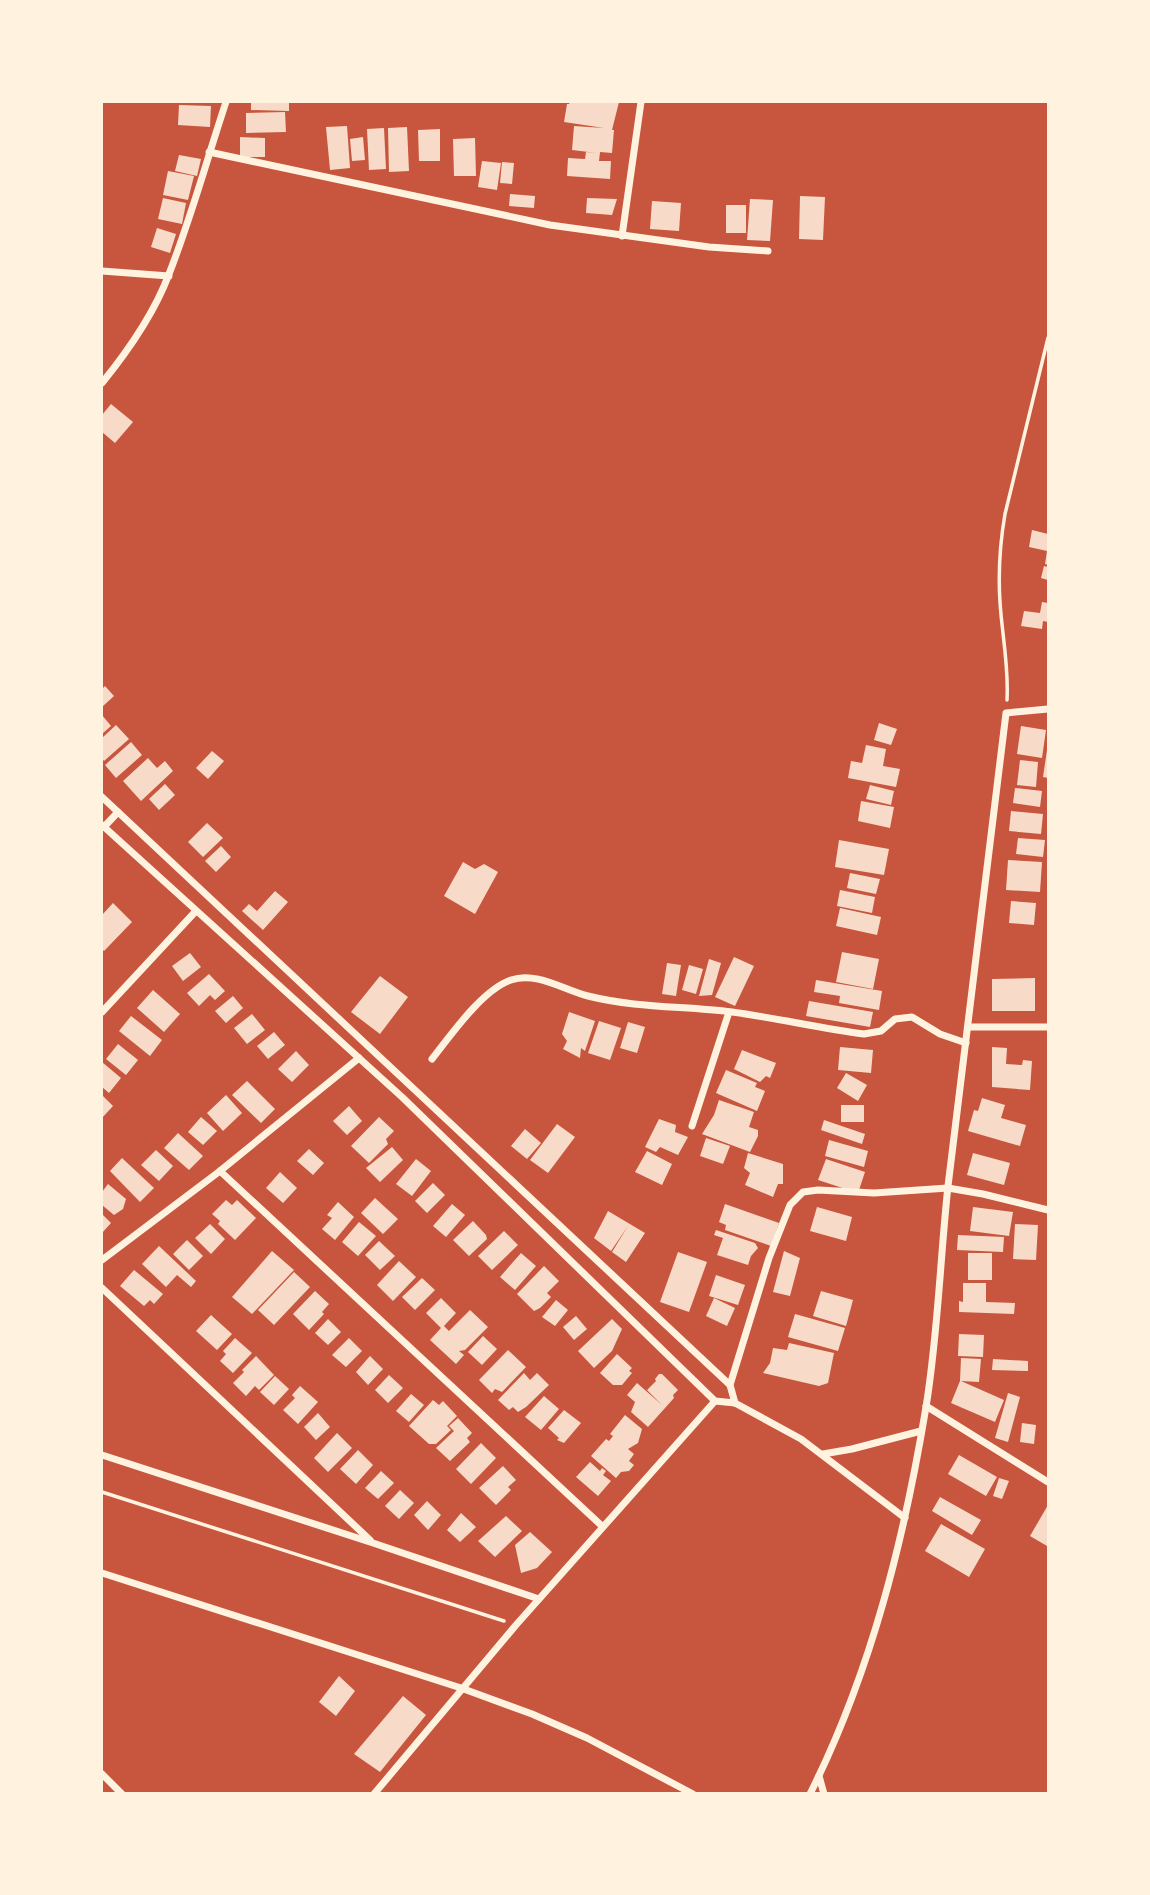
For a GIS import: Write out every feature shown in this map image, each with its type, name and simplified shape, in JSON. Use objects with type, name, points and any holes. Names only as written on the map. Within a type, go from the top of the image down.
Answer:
[{"type":"street","points":[[102,383],[145,322],[169,276],[226,102]]},
{"type":"street","points":[[622,236],[641,102]]},
{"type":"street","points":[[209,152],[550,225],[622,236],[768,251]]},
{"type":"street","points":[[102,271],[169,276]]},
{"type":"street","points":[[810,1794],[878,1626],[905,1518],[926,1406],[948,1188],[1006,713],[1048,709]]},
{"type":"street","points":[[102,797],[730,1385],[735,1403]]},
{"type":"street","points":[[118,812],[103,826],[359,1058],[715,1401],[735,1403],[801,1438],[905,1518]]},
{"type":"street","points":[[102,1012],[195,912]]},
{"type":"street","points":[[277,982],[288,971]]},
{"type":"street","points":[[432,1059],[480,1003],[502,984],[514,979],[541,980],[580,994],[630,1005],[729,1012],[864,1034],[881,1031],[895,1019],[912,1017],[940,1034],[966,1043]]},
{"type":"street","points":[[692,1126],[729,1012]]},
{"type":"street","points":[[326,1027],[336,1017]]},
{"type":"street","points":[[968,1027],[1048,1027]]},
{"type":"street","points":[[102,1260],[220,1171],[359,1058]]},
{"type":"street","points":[[220,1171],[602,1526]]},
{"type":"street","points":[[730,1385],[769,1258],[794,1198],[803,1192],[818,1190],[874,1193],[948,1188],[1048,1210]]},
{"type":"street","points":[[575,1265],[588,1252]]},
{"type":"street","points":[[102,1288],[373,1543]]},
{"type":"street","points":[[374,1794],[461,1688],[715,1401]]},
{"type":"street","points":[[926,1406],[1048,1482]]},
{"type":"street","points":[[823,1454],[921,1431]]},
{"type":"street","points":[[102,1455],[539,1600]]},
{"type":"street","points":[[102,1573],[461,1688],[560,1725],[693,1794]]},
{"type":"street","points":[[102,1774],[122,1794]]},
{"type":"street","points":[[819,1776],[824,1794]]},
{"type":"path","points":[[1006,713],[1007,664],[999,582],[1001,539],[1048,338]]},
{"type":"path","points":[[102,1492],[516,1625]]},
{"type":"building","points":[[251,102],[289,102],[289,111],[251,110]]},
{"type":"building","points":[[619,102],[612,130],[612,153],[600,152],[599,161],[611,161],[610,179],[567,176],[568,158],[585,159],[586,152],[597,153],[572,150],[574,126],[604,128],[564,122],[567,104]]},
{"type":"building","points":[[179,105],[211,106],[210,127],[178,125]]},
{"type":"building","points":[[285,112],[286,132],[246,133],[246,113]]},
{"type":"building","points":[[347,126],[350,168],[330,170],[326,127]]},
{"type":"building","points":[[407,127],[409,171],[389,172],[388,128]]},
{"type":"building","points":[[384,128],[386,169],[369,170],[367,129]]},
{"type":"building","points":[[440,129],[440,161],[419,161],[418,130]]},
{"type":"building","points":[[240,137],[265,138],[265,157],[240,157]]},
{"type":"building","points":[[363,137],[365,160],[352,161],[350,139]]},
{"type":"building","points":[[475,138],[476,176],[454,176],[453,139]]},
{"type":"building","points":[[179,155],[201,159],[197,176],[175,171]]},
{"type":"building","points":[[482,161],[501,163],[497,190],[478,187]]},
{"type":"building","points":[[502,162],[514,163],[512,184],[500,183]]},
{"type":"building","points":[[168,171],[194,176],[188,200],[163,195]]},
{"type":"building","points":[[510,194],[535,196],[534,208],[509,206]]},
{"type":"building","points":[[800,196],[825,197],[823,240],[799,239]]},
{"type":"building","points":[[163,198],[186,203],[182,224],[158,219]]},
{"type":"building","points":[[587,198],[617,199],[612,215],[586,213]]},
{"type":"building","points":[[750,199],[773,200],[770,241],[747,240]]},
{"type":"building","points":[[652,201],[681,203],[679,231],[650,229]]},
{"type":"building","points":[[726,205],[746,205],[746,233],[726,233]]},
{"type":"building","points":[[157,228],[176,234],[170,253],[151,247]]},
{"type":"building","points":[[111,404],[133,422],[115,443],[102,432],[102,415]]},
{"type":"building","points":[[1032,530],[1048,534],[1048,565],[1045,564],[1047,551],[1029,547]]},
{"type":"building","points":[[1044,566],[1048,567],[1048,580],[1041,578]]},
{"type":"building","points":[[1042,602],[1048,603],[1048,622],[1043,621],[1042,629],[1021,626],[1024,611],[1040,613]]},
{"type":"building","points":[[105,686],[114,696],[102,707],[102,689]]},
{"type":"building","points":[[102,715],[111,726],[102,734]]},
{"type":"building","points":[[879,723],[897,729],[891,745],[874,740]]},
{"type":"building","points":[[116,725],[129,739],[104,761],[102,738]]},
{"type":"building","points":[[1021,726],[1046,730],[1042,758],[1017,754]]},
{"type":"building","points":[[131,742],[142,755],[116,778],[105,765]]},
{"type":"building","points":[[866,745],[886,749],[883,766],[900,769],[896,787],[848,778],[851,761],[862,763]]},
{"type":"building","points":[[1048,750],[1048,778],[1043,777]]},
{"type":"building","points":[[212,751],[224,761],[208,779],[196,768]]},
{"type":"building","points":[[148,758],[157,768],[165,761],[173,771],[141,801],[123,781]]},
{"type":"building","points":[[1020,760],[1038,762],[1036,787],[1017,785]]},
{"type":"building","points":[[165,784],[175,795],[159,810],[149,799]]},
{"type":"building","points":[[870,785],[894,791],[891,805],[866,799]]},
{"type":"building","points":[[1015,788],[1042,791],[1040,807],[1013,803]]},
{"type":"building","points":[[861,801],[894,807],[890,828],[858,821]]},
{"type":"building","points":[[1011,811],[1043,814],[1041,834],[1009,831]]},
{"type":"building","points":[[207,823],[223,838],[203,857],[188,842]]},
{"type":"building","points":[[1018,838],[1045,840],[1043,857],[1016,854]]},
{"type":"building","points":[[839,840],[889,849],[884,875],[835,867]]},
{"type":"building","points":[[221,846],[231,857],[216,872],[205,861]]},
{"type":"building","points":[[1008,860],[1042,862],[1040,892],[1006,890]]},
{"type":"building","points":[[463,862],[475,869],[484,864],[498,872],[475,914],[444,896]]},
{"type":"building","points":[[850,873],[880,879],[876,894],[847,888]]},
{"type":"building","points":[[840,890],[875,897],[872,913],[837,906]]},
{"type":"building","points":[[275,891],[288,902],[263,930],[242,911],[249,904],[257,911]]},
{"type":"building","points":[[1011,901],[1036,903],[1034,925],[1009,923]]},
{"type":"building","points":[[113,903],[132,922],[104,951],[102,915]]},
{"type":"building","points":[[840,908],[881,917],[877,935],[836,926]]},
{"type":"building","points":[[842,952],[879,959],[873,989],[836,982]]},
{"type":"building","points":[[190,953],[201,967],[183,981],[172,966]]},
{"type":"building","points":[[734,957],[754,966],[735,1006],[715,997]]},
{"type":"building","points":[[709,959],[721,963],[712,995],[699,996]]},
{"type":"building","points":[[667,963],[681,965],[676,996],[662,994]]},
{"type":"building","points":[[689,965],[703,969],[696,994],[682,990]]},
{"type":"building","points":[[209,974],[225,991],[215,1000],[210,995],[199,1006],[187,993]]},
{"type":"building","points":[[380,976],[408,997],[380,1034],[351,1012]]},
{"type":"building","points":[[1035,978],[1035,1011],[992,1011],[992,979]]},
{"type":"building","points":[[816,980],[882,991],[879,1010],[839,1003],[840,996],[814,992]]},
{"type":"building","points":[[153,990],[180,1014],[164,1032],[137,1008]]},
{"type":"building","points":[[233,996],[243,1008],[226,1023],[215,1011]]},
{"type":"building","points":[[809,1001],[873,1012],[870,1027],[806,1016]]},
{"type":"building","points":[[569,1012],[595,1021],[585,1051],[581,1048],[580,1058],[563,1049],[567,1041],[562,1034]]},
{"type":"building","points":[[252,1014],[265,1030],[247,1044],[234,1028]]},
{"type":"building","points":[[131,1016],[162,1040],[150,1056],[119,1031]]},
{"type":"building","points":[[599,1021],[621,1028],[610,1060],[588,1053]]},
{"type":"building","points":[[628,1022],[645,1027],[637,1053],[620,1048]]},
{"type":"building","points":[[274,1032],[285,1045],[268,1059],[257,1046]]},
{"type":"building","points":[[118,1044],[138,1060],[126,1075],[106,1059]]},
{"type":"building","points":[[840,1047],[873,1050],[871,1073],[838,1070]]},
{"type":"building","points":[[992,1047],[1007,1048],[1006,1064],[1022,1065],[1023,1060],[1032,1061],[1030,1090],[992,1087]]},
{"type":"building","points":[[742,1050],[776,1063],[770,1078],[766,1076],[760,1082],[734,1069]]},
{"type":"building","points":[[296,1051],[309,1065],[292,1082],[278,1069]]},
{"type":"building","points":[[102,1062],[121,1078],[109,1093],[102,1087]]},
{"type":"building","points":[[726,1070],[757,1083],[755,1087],[765,1091],[757,1111],[716,1093]]},
{"type":"building","points":[[846,1073],[867,1085],[858,1101],[837,1088]]},
{"type":"building","points":[[247,1081],[275,1109],[261,1123],[232,1095]]},
{"type":"building","points":[[102,1095],[113,1106],[102,1118]]},
{"type":"building","points":[[226,1095],[242,1113],[223,1131],[207,1113]]},
{"type":"building","points":[[982,1098],[1005,1105],[1001,1118],[1026,1125],[1020,1146],[968,1131],[974,1110],[978,1111]]},
{"type":"building","points":[[719,1100],[754,1112],[749,1127],[758,1130],[758,1136],[750,1152],[702,1134],[714,1115]]},
{"type":"building","points":[[841,1105],[864,1105],[864,1122],[841,1122]]},
{"type":"building","points":[[349,1106],[362,1121],[347,1135],[333,1121]]},
{"type":"building","points":[[201,1117],[217,1131],[203,1145],[188,1132]]},
{"type":"building","points":[[379,1117],[394,1131],[386,1139],[388,1144],[369,1163],[351,1146]]},
{"type":"building","points":[[659,1119],[676,1125],[675,1132],[688,1137],[678,1155],[660,1147],[656,1152],[645,1147]]},
{"type":"building","points":[[824,1120],[865,1134],[862,1144],[821,1130]]},
{"type":"building","points":[[557,1124],[575,1137],[548,1173],[530,1160]]},
{"type":"building","points":[[525,1129],[541,1143],[527,1159],[511,1146]]},
{"type":"building","points":[[178,1133],[203,1156],[189,1170],[164,1148]]},
{"type":"building","points":[[706,1138],[730,1146],[723,1164],[700,1156]]},
{"type":"building","points":[[829,1140],[868,1151],[864,1167],[825,1156]]},
{"type":"building","points":[[392,1147],[403,1160],[380,1182],[366,1168]]},
{"type":"building","points":[[309,1149],[324,1163],[313,1175],[297,1161]]},
{"type":"building","points":[[156,1150],[173,1166],[159,1181],[141,1165]]},
{"type":"building","points":[[647,1151],[672,1164],[662,1185],[635,1172]]},
{"type":"building","points":[[748,1153],[783,1164],[783,1184],[778,1184],[773,1197],[745,1185],[750,1173],[744,1168]]},
{"type":"building","points":[[973,1153],[1010,1163],[1004,1185],[967,1175]]},
{"type":"building","points":[[122,1158],[154,1188],[140,1202],[110,1171]]},
{"type":"building","points":[[416,1159],[431,1171],[412,1196],[396,1184]]},
{"type":"building","points":[[826,1159],[865,1172],[858,1193],[818,1180]]},
{"type":"building","points":[[280,1172],[297,1188],[283,1203],[266,1188]]},
{"type":"building","points":[[433,1183],[445,1195],[427,1213],[415,1201]]},
{"type":"building","points":[[108,1184],[126,1199],[123,1209],[114,1215],[102,1205],[102,1192]]},
{"type":"building","points":[[375,1198],[398,1219],[383,1234],[361,1213]]},
{"type":"building","points":[[226,1200],[232,1205],[237,1200],[256,1218],[235,1240],[218,1224],[220,1221],[212,1214]]},
{"type":"building","points":[[338,1202],[354,1217],[335,1240],[322,1229],[332,1218],[327,1215]]},
{"type":"building","points":[[452,1204],[465,1215],[446,1237],[433,1226]]},
{"type":"building","points":[[725,1204],[779,1223],[771,1246],[725,1230],[726,1225],[719,1222]]},
{"type":"building","points":[[817,1207],[852,1217],[846,1241],[810,1231]]},
{"type":"building","points":[[973,1207],[1013,1212],[1009,1236],[970,1231]]},
{"type":"building","points":[[608,1211],[645,1233],[626,1262],[612,1252],[628,1226],[611,1251],[594,1238]]},
{"type":"building","points":[[102,1214],[111,1223],[102,1233]]},
{"type":"building","points":[[473,1221],[487,1239],[469,1256],[453,1240]]},
{"type":"building","points":[[359,1222],[376,1236],[358,1256],[342,1242]]},
{"type":"building","points":[[210,1224],[225,1239],[211,1254],[195,1238]]},
{"type":"building","points":[[1015,1224],[1038,1225],[1036,1260],[1013,1259]]},
{"type":"building","points":[[716,1230],[755,1243],[758,1248],[748,1265],[717,1255],[723,1238],[714,1235]]},
{"type":"building","points":[[504,1231],[518,1245],[492,1270],[478,1256]]},
{"type":"building","points":[[958,1235],[1004,1237],[1003,1252],[957,1250]]},
{"type":"building","points":[[187,1240],[203,1256],[189,1270],[173,1254]]},
{"type":"building","points":[[379,1241],[395,1256],[380,1270],[365,1255]]},
{"type":"building","points":[[159,1246],[196,1281],[191,1287],[177,1275],[166,1287],[142,1264]]},
{"type":"building","points":[[272,1251],[294,1270],[252,1314],[232,1297]]},
{"type":"building","points":[[784,1251],[800,1258],[790,1296],[773,1292]]},
{"type":"building","points":[[678,1252],[707,1262],[689,1312],[660,1302]]},
{"type":"building","points":[[521,1253],[536,1266],[515,1290],[500,1277]]},
{"type":"building","points":[[968,1253],[992,1253],[992,1280],[968,1280]]},
{"type":"building","points":[[399,1261],[416,1277],[393,1301],[377,1285]]},
{"type":"building","points":[[544,1266],[559,1281],[547,1293],[551,1297],[534,1311],[517,1294]]},
{"type":"building","points":[[134,1270],[163,1294],[154,1304],[150,1300],[144,1306],[120,1286]]},
{"type":"building","points":[[294,1272],[310,1287],[274,1325],[258,1310]]},
{"type":"building","points":[[716,1275],[745,1285],[738,1305],[709,1296]]},
{"type":"building","points":[[422,1278],[435,1290],[415,1310],[402,1297]]},
{"type":"building","points":[[963,1283],[986,1283],[986,1302],[1015,1303],[1014,1314],[959,1312],[959,1301],[963,1302]]},
{"type":"building","points":[[315,1291],[329,1304],[322,1312],[324,1314],[309,1330],[293,1314]]},
{"type":"building","points":[[821,1291],[853,1300],[846,1326],[813,1316]]},
{"type":"building","points":[[441,1298],[456,1313],[444,1326],[449,1331],[470,1310],[488,1327],[465,1350],[459,1351],[464,1355],[456,1364],[430,1340],[441,1328],[426,1313]]},
{"type":"building","points":[[714,1298],[735,1308],[727,1326],[706,1316]]},
{"type":"building","points":[[556,1300],[568,1310],[555,1326],[542,1317]]},
{"type":"building","points":[[795,1314],[845,1328],[838,1351],[788,1337]]},
{"type":"building","points":[[211,1315],[232,1334],[217,1350],[196,1331]]},
{"type":"building","points":[[576,1316],[587,1329],[574,1340],[563,1327]]},
{"type":"building","points":[[328,1319],[341,1332],[328,1345],[315,1333]]},
{"type":"building","points":[[612,1319],[622,1329],[612,1351],[594,1368],[578,1351]]},
{"type":"building","points":[[959,1334],[984,1335],[983,1357],[958,1356]]},
{"type":"building","points":[[483,1336],[497,1349],[482,1365],[468,1352]]},
{"type":"building","points":[[235,1338],[252,1353],[233,1373],[220,1361],[226,1354],[223,1351]]},
{"type":"building","points":[[349,1338],[362,1351],[346,1367],[332,1355]]},
{"type":"building","points":[[789,1343],[834,1353],[828,1383],[819,1386],[763,1373],[770,1363],[773,1348],[787,1350]]},
{"type":"building","points":[[508,1350],[526,1367],[502,1392],[495,1389],[492,1393],[479,1380]]},
{"type":"building","points":[[617,1354],[632,1368],[629,1371],[632,1373],[622,1385],[613,1385],[600,1373]]},
{"type":"building","points":[[256,1356],[274,1375],[259,1390],[255,1386],[246,1396],[233,1383]]},
{"type":"building","points":[[370,1356],[383,1369],[368,1385],[356,1372]]},
{"type":"building","points":[[961,1358],[981,1359],[979,1382],[961,1381],[1004,1400],[995,1422],[951,1403],[960,1381]]},
{"type":"building","points":[[993,1359],[1028,1361],[1028,1371],[992,1370]]},
{"type":"building","points":[[524,1373],[530,1380],[537,1373],[549,1385],[518,1412],[513,1407],[509,1410],[498,1400]]},
{"type":"building","points":[[659,1374],[678,1390],[648,1427],[631,1412],[635,1402],[627,1395],[637,1383],[662,1405],[647,1390]]},
{"type":"building","points":[[389,1375],[403,1388],[388,1403],[375,1390]]},
{"type":"building","points":[[275,1376],[289,1389],[274,1405],[260,1392]]},
{"type":"building","points":[[300,1386],[318,1402],[298,1424],[283,1410],[295,1398],[292,1395]]},
{"type":"building","points":[[1008,1393],[1020,1397],[1008,1442],[995,1438]]},
{"type":"building","points":[[411,1394],[424,1405],[409,1422],[396,1411]]},
{"type":"building","points":[[544,1396],[559,1409],[541,1430],[525,1417]]},
{"type":"building","points":[[433,1400],[439,1405],[443,1401],[457,1416],[447,1426],[451,1430],[436,1444],[429,1444],[409,1426]]},
{"type":"building","points":[[564,1410],[581,1423],[564,1443],[557,1440],[559,1438],[548,1428]]},
{"type":"building","points":[[318,1413],[330,1427],[316,1440],[304,1427]]},
{"type":"building","points":[[625,1415],[642,1429],[638,1443],[628,1449],[634,1454],[629,1461],[634,1465],[616,1478],[591,1456],[606,1439],[609,1441],[613,1436],[610,1434]]},
{"type":"building","points":[[458,1418],[472,1433],[467,1438],[470,1442],[450,1461],[436,1448],[454,1431],[449,1426]]},
{"type":"building","points":[[1022,1423],[1036,1425],[1034,1444],[1020,1442]]},
{"type":"building","points":[[337,1433],[352,1448],[328,1472],[314,1458]]},
{"type":"building","points":[[481,1443],[496,1458],[471,1484],[456,1469]]},
{"type":"building","points":[[358,1450],[373,1465],[356,1484],[340,1469]]},
{"type":"building","points":[[959,1455],[997,1477],[986,1496],[948,1474]]},
{"type":"building","points":[[590,1462],[600,1471],[602,1468],[606,1471],[603,1475],[611,1481],[598,1496],[576,1477]]},
{"type":"building","points":[[503,1466],[516,1480],[508,1487],[511,1490],[496,1505],[479,1488]]},
{"type":"building","points":[[381,1471],[394,1483],[378,1499],[365,1488]]},
{"type":"building","points":[[999,1478],[1009,1481],[1002,1499],[993,1496]]},
{"type":"building","points":[[400,1490],[414,1503],[399,1519],[385,1506]]},
{"type":"building","points":[[940,1497],[981,1520],[972,1535],[932,1511]]},
{"type":"building","points":[[427,1501],[441,1515],[428,1530],[414,1515]]},
{"type":"building","points":[[1048,1505],[1048,1543],[1047,1546],[1030,1536]]},
{"type":"building","points":[[461,1513],[476,1527],[460,1542],[447,1530]]},
{"type":"building","points":[[506,1516],[522,1531],[495,1557],[478,1541]]},
{"type":"building","points":[[941,1524],[985,1549],[969,1577],[925,1551]]},
{"type":"building","points":[[530,1532],[552,1552],[537,1568],[521,1573],[515,1545]]},
{"type":"building","points":[[339,1676],[355,1691],[336,1716],[319,1702]]},
{"type":"building","points":[[403,1696],[426,1715],[380,1772],[354,1754]]}]
